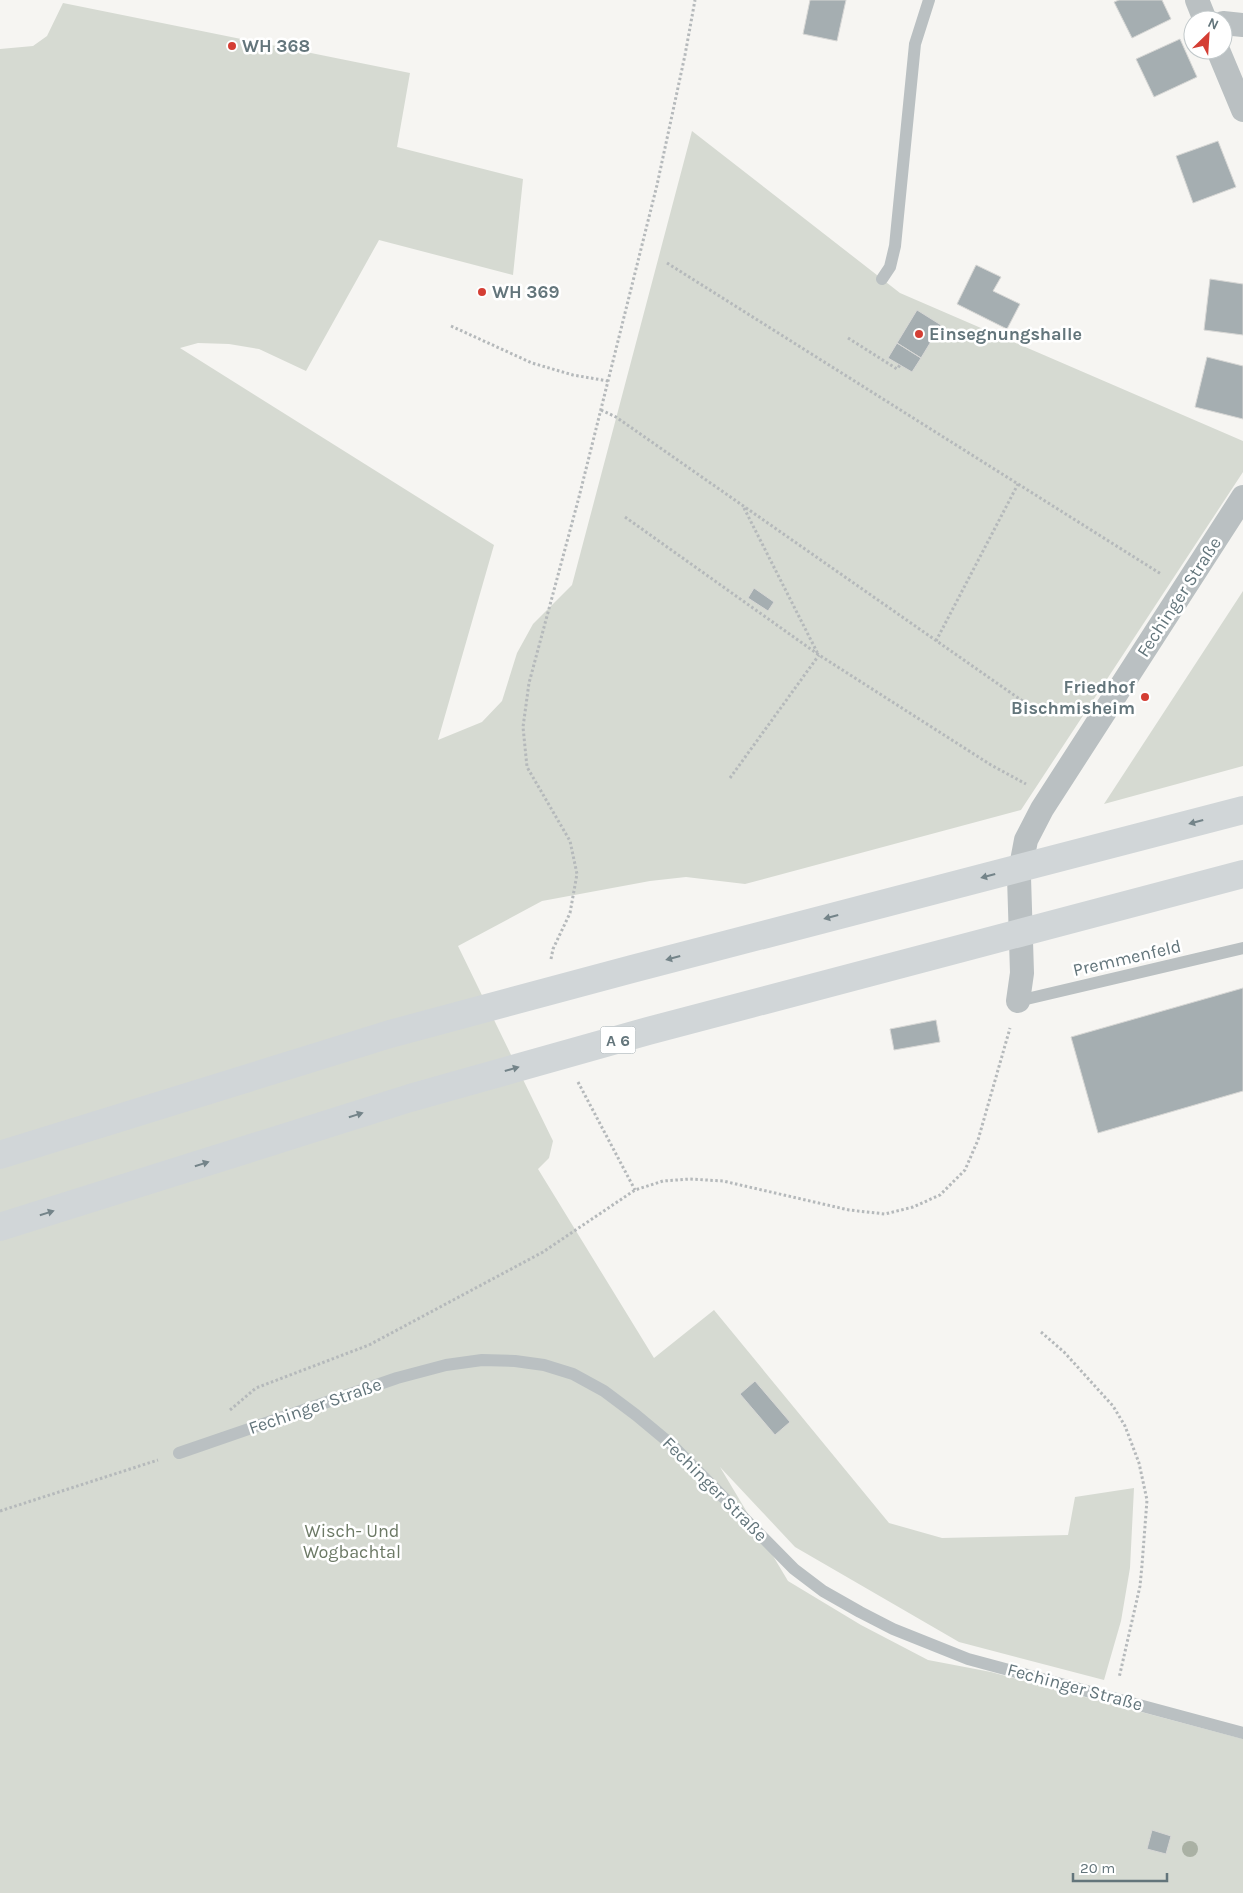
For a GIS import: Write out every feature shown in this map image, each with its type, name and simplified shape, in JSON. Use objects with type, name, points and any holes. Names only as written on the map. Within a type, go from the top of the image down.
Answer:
[{"type":"highway","points":[[0,1155],[390,1034],[1243,810]]},
{"type":"highway","name":"A 6","points":[[0,1227],[410,1098],[658,1029],[1243,874]]},
{"type":"street","points":[[1222,60],[1243,110]]},
{"type":"street","name":"Fechinger Straße","points":[[1018,1001],[1022,974],[1019,877],[1026,840],[1042,809],[1243,497]]},
{"type":"lane","points":[[882,279],[890,267],[896,246],[915,44],[929,0]]},
{"type":"lane","name":"Premmenfeld","points":[[1018,1001],[1243,948]]},
{"type":"lane","name":"Fechinger Straße","points":[[179,1453],[397,1378],[446,1365],[482,1360],[515,1361],[544,1365],[580,1378],[604,1391],[636,1415],[672,1445],[794,1569],[824,1591],[893,1630],[968,1659],[1243,1733]]},
{"type":"path","points":[[550,965],[553,949],[570,913],[577,874],[570,840],[527,767],[523,727],[529,683],[601,410],[657,185],[695,0]]},
{"type":"path","points":[[666,262],[831,364],[1184,589]]},
{"type":"path","points":[[451,326],[532,363],[565,373],[608,381]]},
{"type":"path","points":[[848,338],[897,369],[900,365]]},
{"type":"path","points":[[601,410],[616,417],[1044,716]]},
{"type":"path","points":[[936,640],[1018,484]]},
{"type":"path","points":[[743,506],[819,655]]},
{"type":"path","points":[[625,517],[819,655],[991,765],[1031,787],[1042,809]]},
{"type":"path","points":[[730,778],[819,655]]},
{"type":"path","points":[[228,1412],[256,1388],[369,1345],[543,1252],[635,1190],[662,1181],[690,1179],[723,1181],[849,1210],[885,1214],[913,1207],[940,1195],[964,1170],[978,1140],[1018,1001]]},
{"type":"path","points":[[576,1079],[635,1190]]},
{"type":"path","points":[[1041,1332],[1064,1352],[1113,1406],[1125,1426],[1140,1463],[1147,1500],[1140,1586],[1114,1698]]},
{"type":"path","points":[[0,1511],[179,1453]]},
{"type":"green space","name":"Wisch- Und Wogbachtal","points":[[63,3],[410,73],[397,147],[523,179],[513,275],[379,240],[306,371],[259,349],[229,344],[198,343],[180,348],[494,545],[438,740],[482,722],[502,701],[517,653],[533,624],[572,585],[692,131],[900,293],[1243,441],[1243,472],[1021,810],[745,884],[686,877],[650,881],[542,901],[458,946],[553,1141],[549,1158],[538,1169],[654,1358],[714,1310],[889,1523],[942,1538],[1068,1535],[1075,1497],[1134,1488],[1130,1568],[1121,1621],[1104,1680],[959,1642],[795,1547],[720,1467],[788,1581],[861,1625],[928,1660],[991,1672],[1243,1739],[1243,1893],[0,1893],[0,49],[33,46],[47,36]]},
{"type":"green space","points":[[1243,591],[1243,766],[1104,804]]},
{"type":"building","points":[[810,0],[846,0],[837,41],[803,34]]},
{"type":"building","points":[[1119,0],[1162,0],[1171,19],[1132,38],[1114,2]]},
{"type":"building","points":[[1180,39],[1183,46],[1183,60],[1189,60],[1197,77],[1154,97],[1136,59]]},
{"type":"building","points":[[1218,141],[1236,187],[1193,203],[1176,156]]},
{"type":"building","points":[[976,265],[1001,277],[993,291],[1020,304],[1007,329],[957,304]]},
{"type":"building","points":[[1210,279],[1243,284],[1243,335],[1204,330]]},
{"type":"building","name":"Einsegnungshalle","points":[[917,310],[941,325],[921,358],[897,343]]},
{"type":"building","points":[[897,343],[921,358],[912,372],[888,358]]},
{"type":"building","points":[[1207,357],[1243,366],[1243,419],[1195,407]]},
{"type":"building","points":[[754,588],[774,602],[768,611],[748,598]]},
{"type":"building","points":[[1243,988],[1243,1091],[1098,1133],[1071,1037]]},
{"type":"building","points":[[936,1020],[940,1042],[894,1050],[890,1029]]},
{"type":"building","points":[[755,1381],[790,1422],[775,1435],[740,1394]]},
{"type":"building","points":[[1152,1830],[1171,1836],[1166,1854],[1147,1849]]},
{"type":"place","name":"WH 368","points":[[232,46]]},
{"type":"place","name":"WH 369","points":[[482,292]]},
{"type":"place","name":"Einsegnungshalle","points":[[919,334]]},
{"type":"place","name":"Friedhof Bischmisheim","points":[[1145,697]]}]
